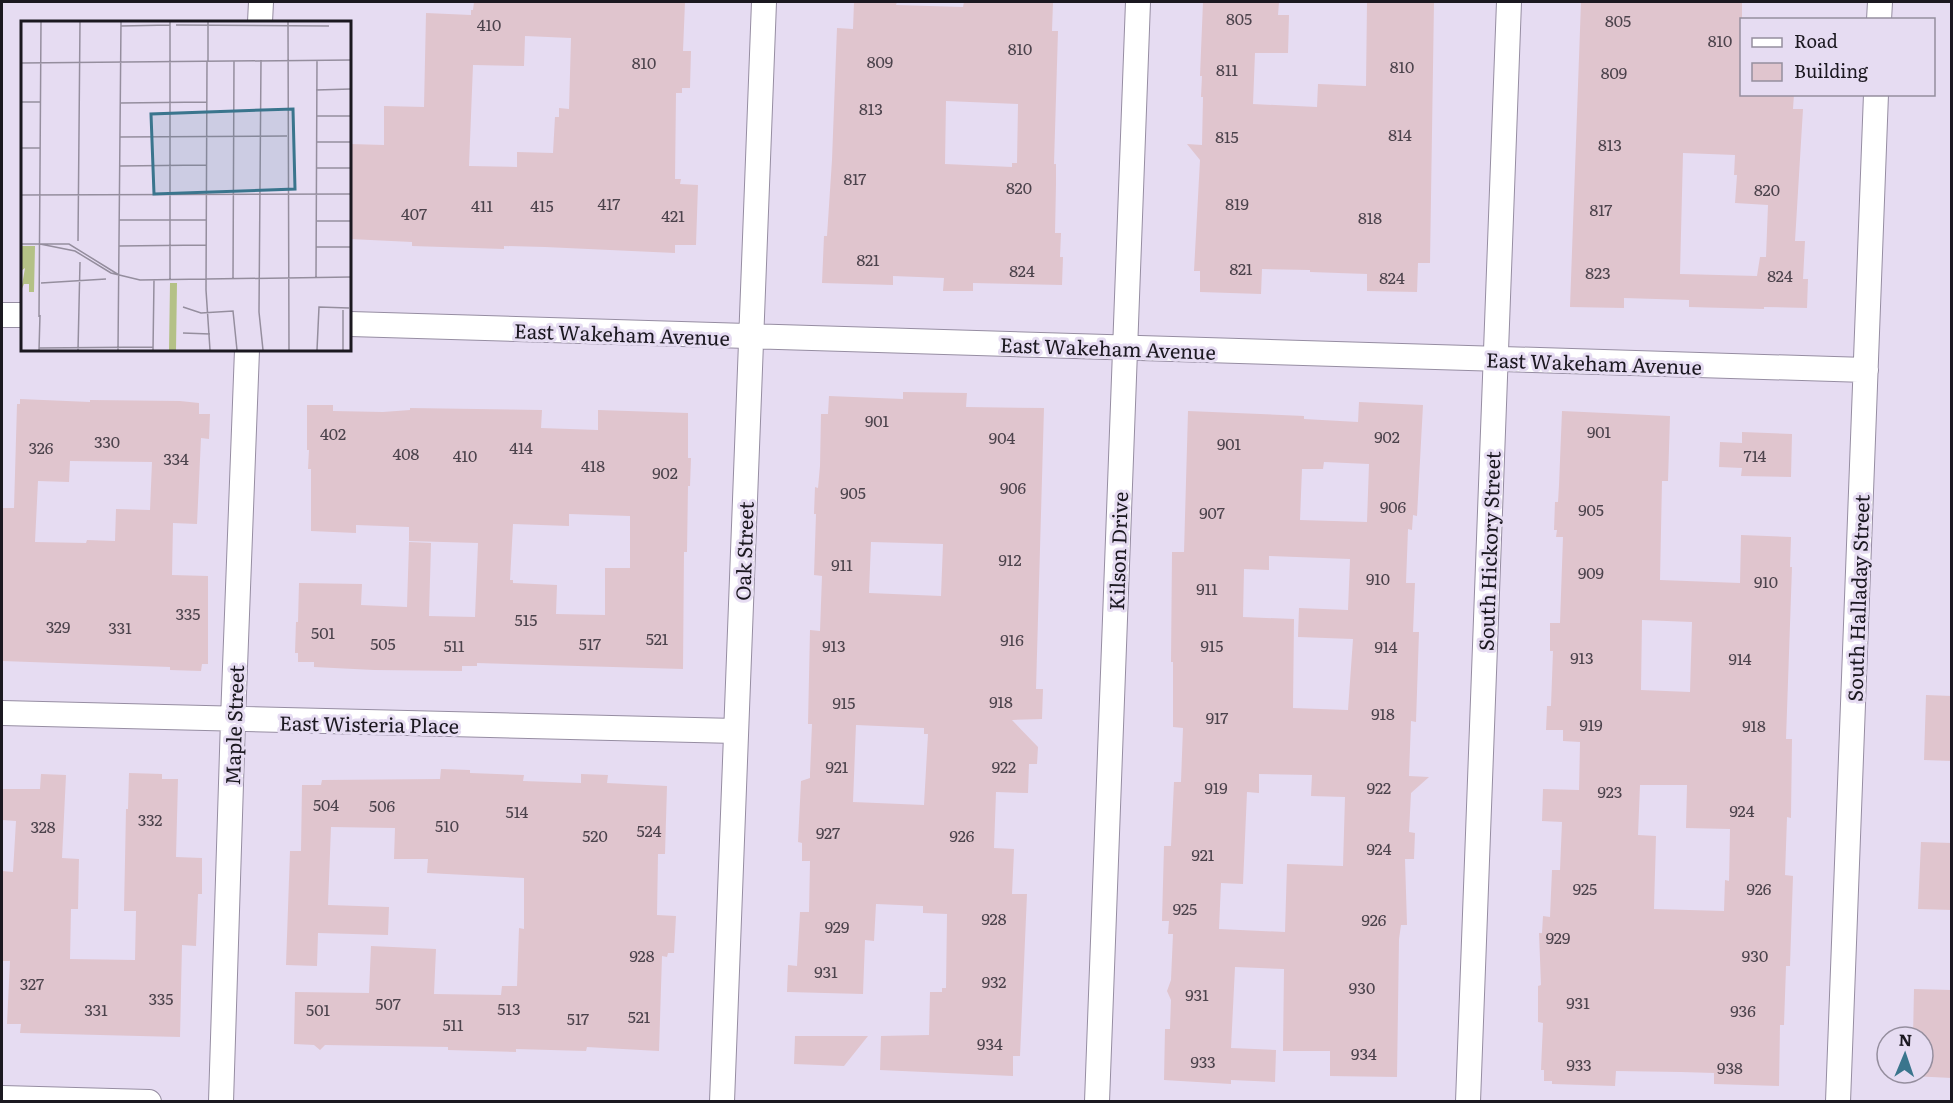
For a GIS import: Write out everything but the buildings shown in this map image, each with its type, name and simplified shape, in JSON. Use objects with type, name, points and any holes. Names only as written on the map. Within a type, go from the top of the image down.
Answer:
[{"type":"street","points":[[260,21],[261,2]]},
{"type":"street","name":"Oak Street","points":[[722,1101],[764,2]]},
{"type":"street","name":"Kilson Drive","points":[[1097,1101],[1137,2]]},
{"type":"street","name":"South Hickory Street","points":[[1468,1101],[1509,2]]},
{"type":"street","points":[[1879,18],[1880,2]]},
{"type":"street","name":"South Halladay Street","points":[[1838,1101],[1876,96]]},
{"type":"street","points":[[2,315],[21,315]]},
{"type":"street","name":"East Wakeham Avenue","points":[[351,324],[1866,370]]},
{"type":"street","name":"Maple Street","points":[[220,1101],[248,351]]},
{"type":"street","name":"East Wisteria Place","points":[[2,713],[736,731]]},
{"type":"street","points":[[2,1098],[149,1101]]}]
